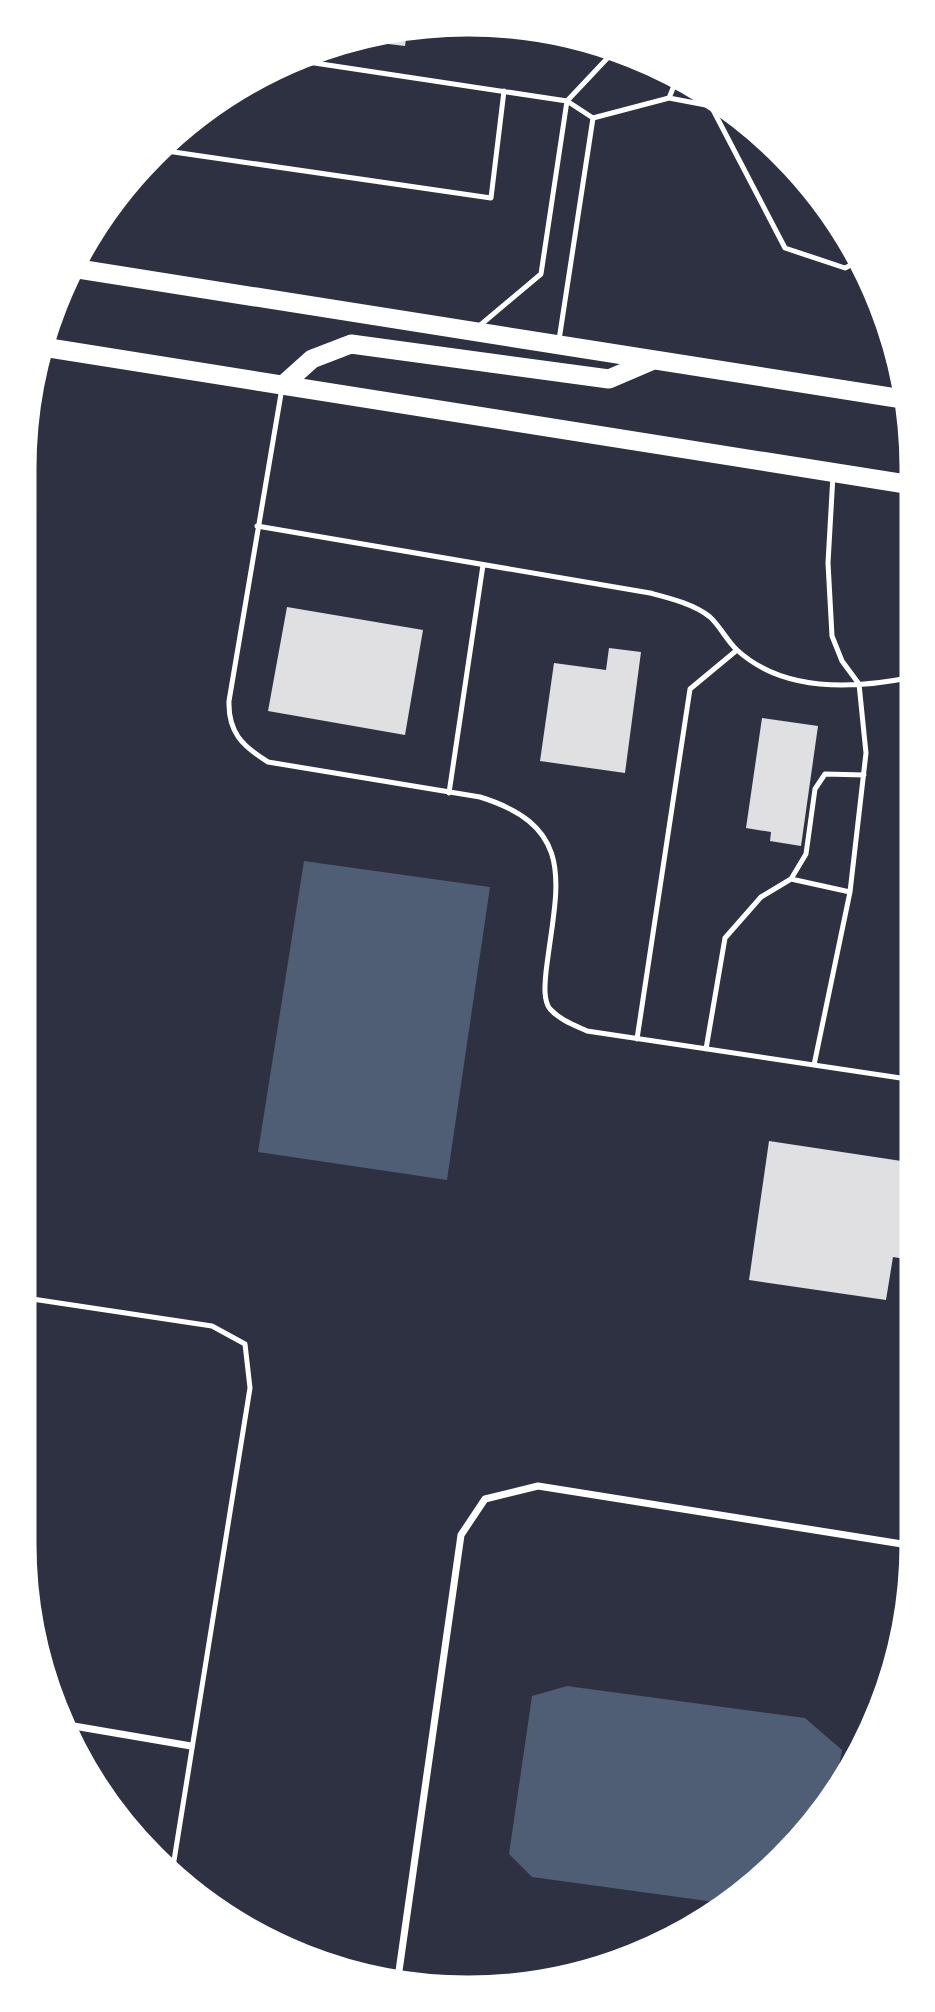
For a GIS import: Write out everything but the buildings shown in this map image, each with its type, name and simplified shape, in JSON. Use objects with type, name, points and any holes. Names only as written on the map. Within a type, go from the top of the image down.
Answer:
[{"type":"highway","points":[[79,269],[898,398]]},
{"type":"highway","points":[[283,385],[312,359],[351,344],[608,379],[652,361]]},
{"type":"highway","points":[[48,348],[904,484]]},
{"type":"street","points":[[398,1975],[461,1535],[485,1499],[538,1486],[904,1545]]},
{"type":"street","points":[[71,1726],[191,1746]]},
{"type":"lane","points":[[471,333],[541,274],[567,101],[610,56]]},
{"type":"lane","points":[[309,62],[567,101],[593,118],[669,98],[711,106],[785,248],[845,268],[853,264]]},
{"type":"lane","points":[[669,98],[675,84]]},
{"type":"lane","points":[[168,151],[491,198],[504,91]]},
{"type":"lane","points":[[558,346],[593,118]]},
{"type":"lane","points":[[283,385],[229,701],[229,720],[237,738],[250,751],[268,762],[480,797],[506,805],[528,818],[551,845],[555,895],[545,988],[548,1007],[566,1022],[587,1031],[904,1078]]},
{"type":"lane","points":[[814,1065],[850,892],[866,753],[859,684],[842,661],[832,636],[828,563],[833,472]]},
{"type":"lane","points":[[257,526],[650,593],[679,601],[709,616],[737,650],[761,668],[792,680],[821,684],[859,684],[904,678]]},
{"type":"lane","points":[[449,793],[483,565]]},
{"type":"lane","points":[[638,1039],[690,689],[737,650]]},
{"type":"lane","points":[[706,1049],[725,938],[761,897],[791,879],[806,854],[815,789],[825,774],[864,775]]},
{"type":"lane","points":[[791,879],[850,892]]},
{"type":"lane","points":[[32,1299],[212,1326],[244,1343],[250,1388],[173,1866]]},
{"type":"water","points":[[304,861],[490,887],[447,1180],[258,1152]]},
{"type":"water","points":[[567,1686],[805,1718],[842,1750],[838,1774],[813,1810],[776,1853],[716,1902],[532,1877],[509,1854],[532,1696]]}]
